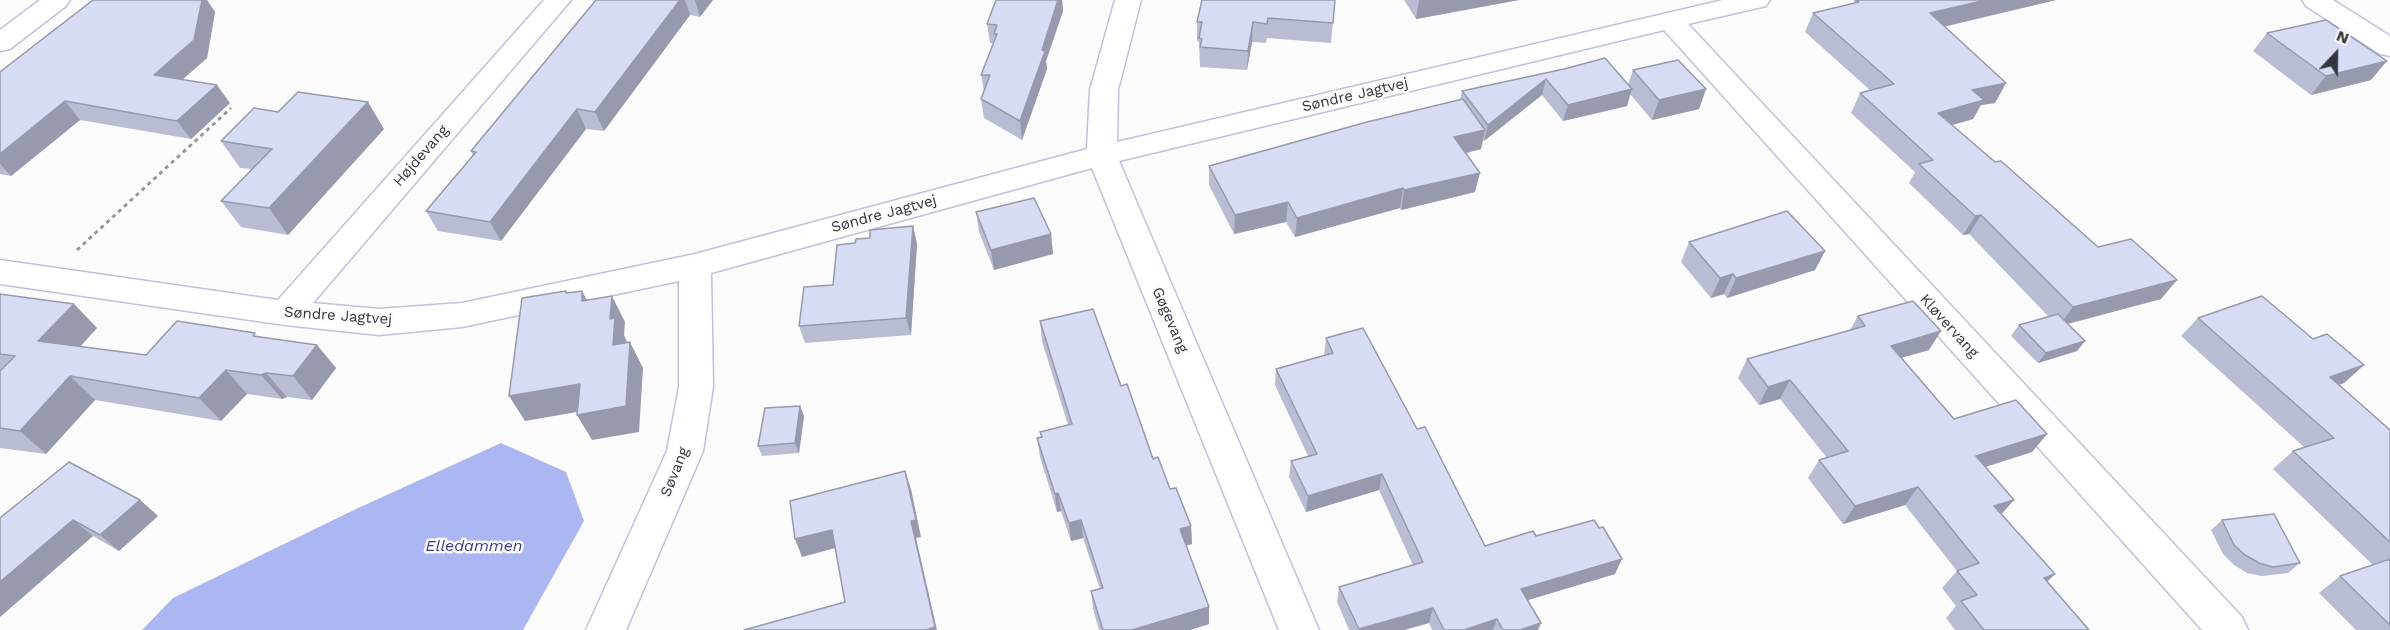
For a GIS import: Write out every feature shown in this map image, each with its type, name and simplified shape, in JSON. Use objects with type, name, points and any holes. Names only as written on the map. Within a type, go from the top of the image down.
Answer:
[{"type":"street","points":[[0,43],[57,0]]},
{"type":"street","name":"Højdevang","points":[[285,313],[558,0]]},
{"type":"street","name":"Gøgevang","points":[[1128,0],[1104,90],[1102,156],[1299,630]]},
{"type":"street","name":"Søndre Jagtvej","points":[[0,272],[285,313],[379,322],[462,315],[695,266],[1102,156],[1757,0]]},
{"type":"street","points":[[2315,0],[2390,48]]},
{"type":"street","name":"Kløvervang","points":[[1670,21],[2228,630]]},
{"type":"street","name":"Søvang","points":[[606,630],[686,451],[696,387],[695,266]]},
{"type":"path","points":[[45,279],[231,108]]},
{"type":"water","name":"Elledammen","points":[[501,443],[566,472],[584,521],[523,630],[142,630],[173,598],[356,509]]},
{"type":"building","points":[[93,0],[202,0],[194,40],[154,75],[217,85],[177,121],[65,101],[0,154],[0,72]]},
{"type":"building","points":[[596,0],[680,0],[595,112],[577,109],[490,222],[426,211],[476,152],[471,151]]},
{"type":"building","points":[[996,0],[1058,0],[1042,50],[1045,51],[1020,121],[981,99],[990,75],[981,75],[997,34],[994,34],[997,25],[987,24]]},
{"type":"building","points":[[1202,0],[1335,0],[1333,23],[1268,18],[1267,24],[1253,22],[1248,51],[1200,47],[1202,22],[1197,22]]},
{"type":"building","points":[[1856,0],[1986,0],[1930,13],[2006,83],[1972,90],[1984,100],[1938,113],[1995,162],[2001,161],[2098,247],[2131,239],[2177,280],[2073,307],[1981,215],[1975,216],[1919,164],[1933,160],[1860,93],[1894,84],[1813,13],[1859,2]]},
{"type":"building","points":[[2326,20],[2387,61],[2326,76],[2267,33]]},
{"type":"building","points":[[1605,58],[1632,89],[1568,105],[1546,79],[1488,125],[1462,91],[1564,69]]},
{"type":"building","points":[[1678,60],[1706,89],[1659,100],[1633,70]]},
{"type":"building","points":[[298,92],[368,102],[269,208],[221,201],[272,149],[221,141],[254,108],[278,112]]},
{"type":"building","points":[[1463,99],[1485,130],[1454,137],[1480,173],[1404,190],[1403,188],[1297,218],[1288,202],[1235,215],[1209,166],[1367,122]]},
{"type":"building","points":[[1034,198],[1051,234],[991,250],[976,212]]},
{"type":"building","points":[[1787,211],[1825,251],[1736,278],[1733,274],[1720,278],[1689,242]]},
{"type":"building","points":[[913,226],[906,318],[799,326],[804,287],[833,285],[837,245],[855,243],[856,239],[870,238],[870,230]]},
{"type":"building","points":[[566,291],[566,293],[582,291],[582,301],[612,296],[610,319],[615,318],[613,345],[630,342],[626,406],[577,415],[580,384],[509,396],[522,298]]},
{"type":"building","points":[[0,294],[74,304],[38,341],[146,355],[177,321],[255,333],[253,336],[317,345],[293,376],[266,373],[261,375],[226,370],[199,398],[70,376],[20,431],[0,428],[0,371],[15,356],[0,354]]},
{"type":"building","points":[[2262,296],[2313,339],[2327,334],[2364,365],[2330,377],[2390,430],[2390,542],[2293,451],[2334,438],[2198,318]]},
{"type":"building","points":[[1913,301],[1941,331],[1891,346],[1954,419],[2016,400],[2047,434],[1976,456],[2014,500],[1994,506],[2055,574],[2044,578],[2089,630],[1984,630],[1961,601],[1977,595],[1957,571],[1979,563],[1918,487],[1855,506],[1819,460],[1848,451],[1790,380],[1768,387],[1747,359],[1865,326],[1858,316]]},
{"type":"building","points":[[1093,309],[1121,386],[1127,384],[1153,459],[1158,457],[1170,489],[1176,488],[1191,526],[1180,529],[1209,607],[1132,630],[1103,630],[1091,591],[1103,588],[1081,520],[1069,523],[1058,493],[1055,494],[1037,438],[1042,437],[1040,432],[1072,424],[1040,321]]},
{"type":"building","points":[[2058,314],[2085,341],[2046,353],[2019,325]]},
{"type":"building","points":[[1363,328],[1417,429],[1425,427],[1485,546],[1533,531],[1536,536],[1594,520],[1599,528],[1603,527],[1622,559],[1521,589],[1541,623],[1520,630],[1503,630],[1497,619],[1464,630],[1444,630],[1433,608],[1359,629],[1339,587],[1423,562],[1382,474],[1308,496],[1291,461],[1317,454],[1276,369],[1333,353],[1326,338]]},
{"type":"building","points":[[800,406],[795,443],[758,446],[765,408]]},
{"type":"building","points":[[69,462],[140,500],[100,535],[73,520],[0,582],[0,518]]},
{"type":"building","points":[[905,471],[916,520],[911,521],[935,627],[926,630],[744,630],[845,602],[832,530],[795,539],[790,501]]},
{"type":"building","points":[[2274,514],[2300,563],[2273,567],[2259,563],[2234,545],[2222,520]]},
{"type":"building","points":[[2390,559],[2390,625],[2340,576]]}]
